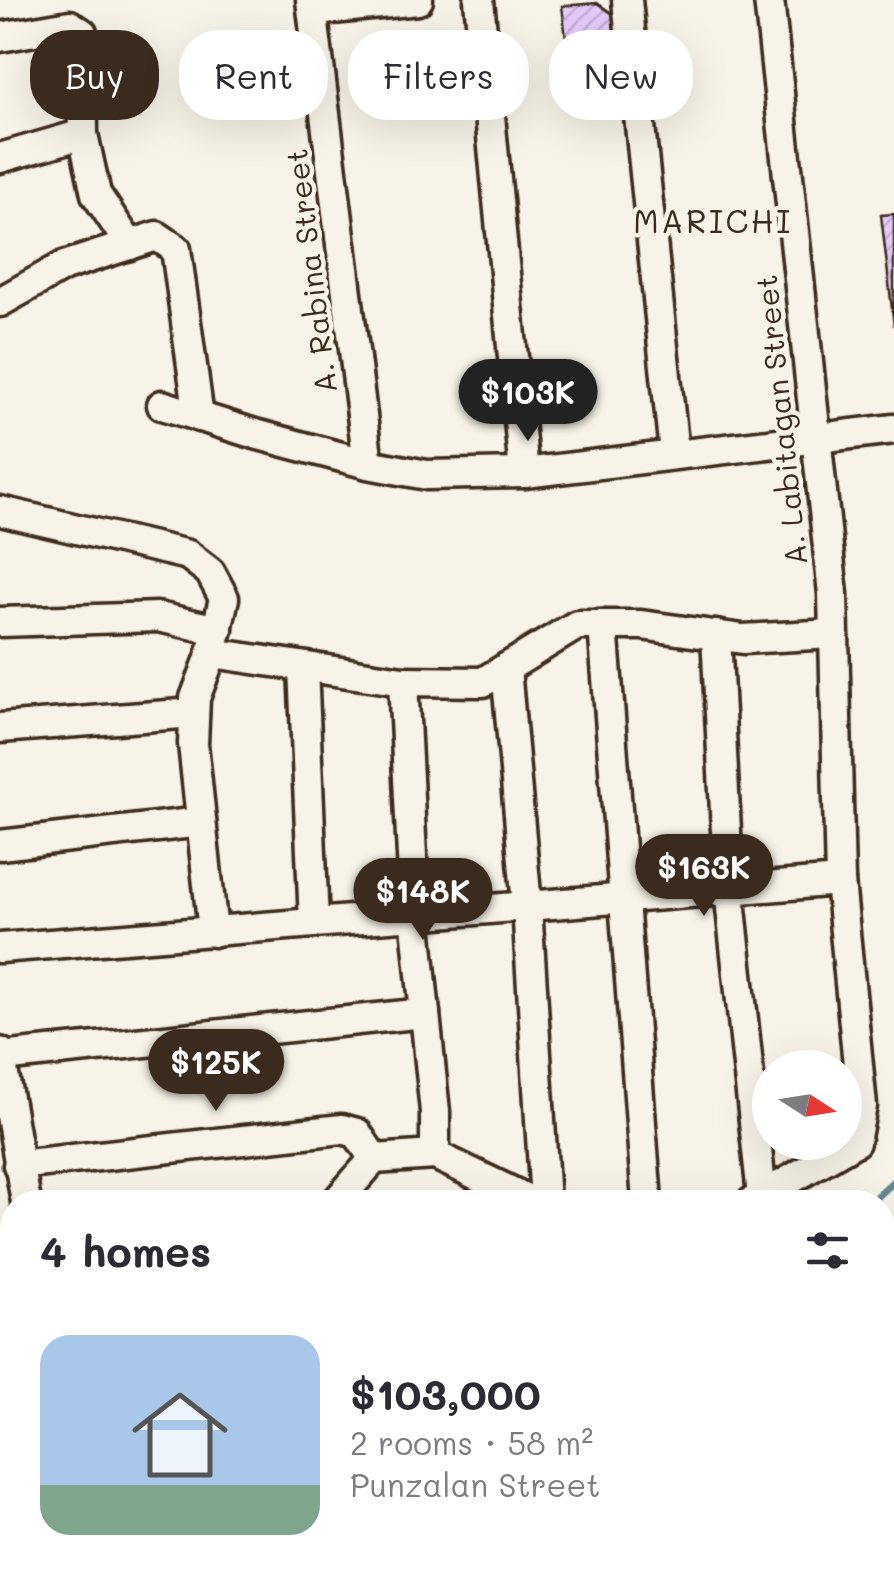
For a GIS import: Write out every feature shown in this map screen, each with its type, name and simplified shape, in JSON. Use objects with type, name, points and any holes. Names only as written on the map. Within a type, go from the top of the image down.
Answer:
[{"type":"street","points":[[312,6],[418,0]]},
{"type":"street","points":[[479,0],[524,474]]},
{"type":"street","points":[[627,0],[674,453]]},
{"type":"street","name":"A. Labitagan Street","points":[[768,0],[833,594],[840,881],[862,1106],[855,1142],[772,1190]]},
{"type":"street","name":"A. Rabina Street","points":[[312,6],[368,464]]},
{"type":"street","points":[[0,36],[70,25],[82,33],[82,134],[96,194],[130,245]]},
{"type":"street","points":[[0,158],[82,134]]},
{"type":"street","points":[[0,302],[64,266],[157,236],[176,249],[200,416]]},
{"type":"street","points":[[162,404],[368,464],[427,475],[524,474],[894,429]]},
{"type":"street","points":[[0,511],[188,554],[210,572],[224,598],[215,642],[195,698],[194,714],[193,744],[212,932]]},
{"type":"street","points":[[0,622],[158,617],[215,642],[302,666],[403,681],[483,682],[577,625],[641,625],[744,639],[833,634]]},
{"type":"street","points":[[603,625],[646,1190]]},
{"type":"street","points":[[716,635],[729,890],[756,1190]]},
{"type":"street","points":[[302,666],[314,924]]},
{"type":"street","points":[[506,668],[544,1190]]},
{"type":"street","points":[[403,681],[435,1154]]},
{"type":"street","points":[[0,728],[194,714]]},
{"type":"street","points":[[0,845],[201,822]]},
{"type":"street","points":[[0,948],[840,881]]},
{"type":"street","points":[[23,1190],[0,1054],[425,1014]]},
{"type":"street","points":[[18,1165],[342,1129],[357,1132],[374,1159]]},
{"type":"street","points":[[347,1190],[374,1159],[435,1154],[508,1190]]},
{"type":"building","points":[[597,3],[616,16],[618,30],[565,30],[562,6]]},
{"type":"building","points":[[894,214],[894,326],[881,215]]},
{"type":"waterway","points":[[884,1190],[894,1181]]},
{"type":"district","name":"MARICHI","points":[[713,222]]}]
